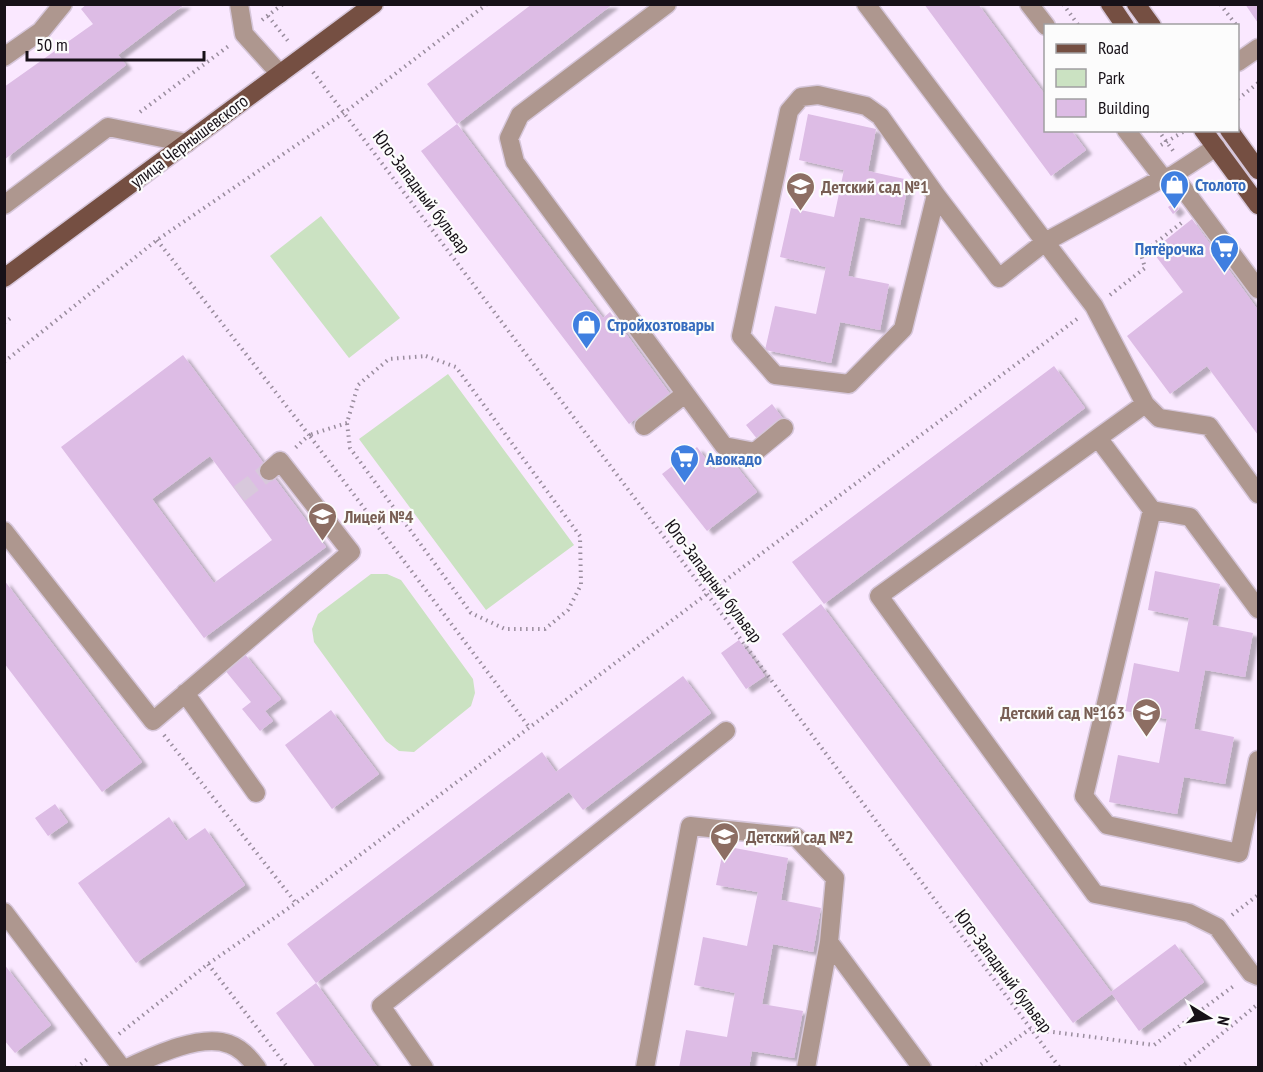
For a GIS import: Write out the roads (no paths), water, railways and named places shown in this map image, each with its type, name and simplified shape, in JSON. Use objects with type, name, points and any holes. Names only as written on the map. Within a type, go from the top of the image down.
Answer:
[{"type":"main road","points":[[1110,4],[1124,24]]},
{"type":"main road","points":[[1136,4],[1151,24]]},
{"type":"main road","name":"улица Чернышевского","points":[[4,278],[371,5]]},
{"type":"main road","points":[[1205,132],[1258,205]]},
{"type":"main road","points":[[1216,147],[1232,133],[1258,170]]},
{"type":"lane","points":[[4,57],[41,31],[63,4]]},
{"type":"lane","points":[[238,4],[244,34],[280,74]]},
{"type":"lane","points":[[667,4],[520,115],[509,138],[515,162],[724,446],[755,452],[784,428]]},
{"type":"lane","points":[[866,4],[1094,306],[1145,404],[1159,418],[1209,426],[1258,494]]},
{"type":"lane","points":[[1029,4],[1044,24]]},
{"type":"lane","points":[[1239,61],[1258,48]]},
{"type":"lane","points":[[936,195],[903,329],[849,384],[775,375],[741,336],[789,111],[801,97],[818,95],[866,106],[879,116],[999,278],[1045,242],[1168,177],[1216,147]]},
{"type":"lane","points":[[4,205],[108,127],[187,143]]},
{"type":"lane","points":[[1128,132],[1144,154],[1199,210],[1258,289]]},
{"type":"lane","points":[[644,426],[685,394]]},
{"type":"lane","points":[[1145,404],[879,596],[1095,894],[1189,913],[1217,927],[1255,975]]},
{"type":"lane","points":[[1098,438],[1152,510],[1190,517],[1258,609]]},
{"type":"lane","points":[[4,531],[153,721],[351,552],[275,466]]},
{"type":"lane","points":[[1152,510],[1084,796],[1107,825],[1239,853],[1258,760]]},
{"type":"lane","points":[[184,693],[256,793]]},
{"type":"lane","points":[[424,1068],[381,1006],[726,731]]},
{"type":"lane","points":[[645,1068],[690,826],[796,837],[835,879],[829,942],[806,1068]]},
{"type":"lane","points":[[4,912],[122,1068]]},
{"type":"lane","points":[[829,942],[922,1068]]},
{"type":"lane","points":[[127,1068],[171,1049],[202,1041],[228,1043],[248,1055],[257,1068]]},
{"type":"tunnel","points":[[239,494],[269,471]]},
{"type":"place","name":"Столото","points":[[1174,210]]},
{"type":"place","name":"Детский сад №1","points":[[800,212]]},
{"type":"place","name":"Пятёрочка","points":[[1225,274]]},
{"type":"place","name":"Стройхозтовары","points":[[586,350]]},
{"type":"place","name":"Авокадо","points":[[685,484]]},
{"type":"place","name":"Лицей №4","points":[[323,542]]},
{"type":"place","name":"Детский сад №163","points":[[1146,738]]},
{"type":"place","name":"Детский сад №2","points":[[725,862]]}]
